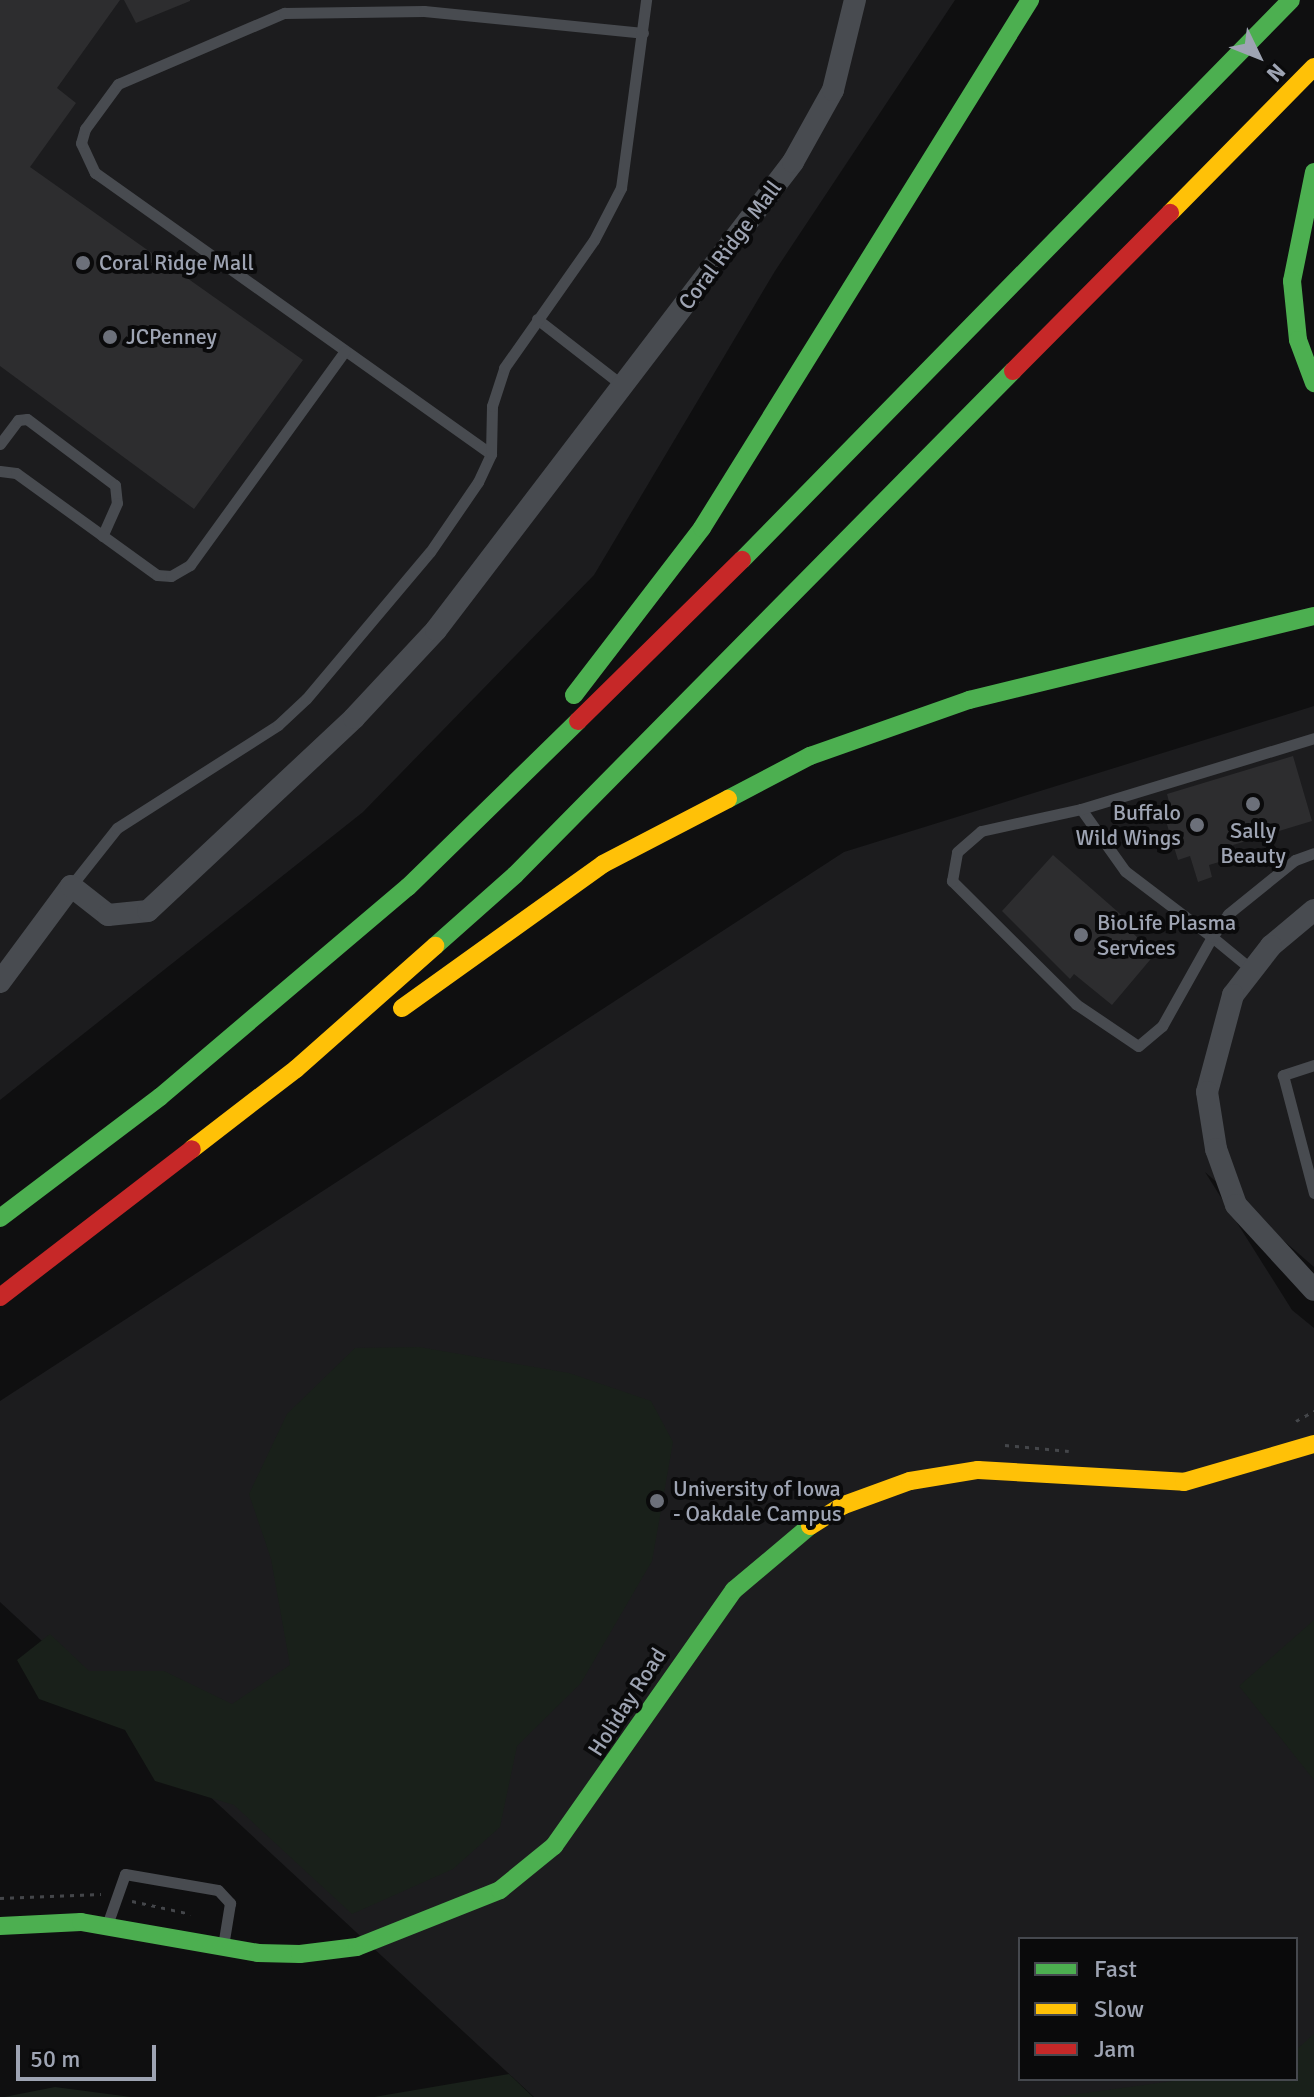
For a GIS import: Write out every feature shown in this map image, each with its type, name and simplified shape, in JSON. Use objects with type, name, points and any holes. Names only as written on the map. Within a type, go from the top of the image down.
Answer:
[{"type":"main road","points":[[284,994],[542,731],[643,609],[710,515],[1030,0]]},
{"type":"main road","points":[[0,1218],[284,994],[523,779],[1291,0]]},
{"type":"main road","points":[[131,1200],[308,1059],[538,853],[1314,67]]},
{"type":"main road","points":[[1314,172],[1292,281],[1298,340],[1314,383]]},
{"type":"main road","points":[[0,1297],[603,864],[810,756],[969,700],[1314,616]]},
{"type":"main road","name":"Holiday Road","points":[[1286,1455],[1314,1433]]},
{"type":"main road","name":"Holiday Road","points":[[6,1921],[107,1925],[222,1947],[300,1954],[357,1947],[473,1905],[512,1882],[581,1815],[734,1590],[784,1542],[844,1505],[910,1481],[966,1471],[1148,1484],[1220,1476],[1314,1444]]},
{"type":"street","name":"Coral Ridge Mall","points":[[71,886],[108,915],[148,911],[396,675],[474,584],[812,132],[844,57],[855,0]]},
{"type":"street","points":[[0,982],[71,886]]},
{"type":"street","points":[[1311,1285],[1236,1205],[1209,1120],[1212,1060],[1233,995],[1251,969],[1314,910]]},
{"type":"lane","points":[[71,886],[117,828],[278,725],[306,699],[430,552],[491,454],[496,387],[537,319],[594,240],[621,188],[646,0]]},
{"type":"lane","points":[[491,454],[95,173],[81,143],[106,96],[142,72],[284,13],[424,11],[643,33]]},
{"type":"lane","points":[[537,319],[624,386]]},
{"type":"lane","points":[[0,471],[16,473],[157,575],[182,572],[345,351]]},
{"type":"lane","points":[[0,444],[18,420],[27,419],[115,485],[117,503],[102,536]]},
{"type":"lane","points":[[1314,738],[1081,809],[981,831],[957,852],[952,881],[1076,1004],[1138,1046],[1162,1026],[1228,914],[1295,860],[1314,853]]},
{"type":"lane","points":[[1081,809],[1125,871],[1251,969]]},
{"type":"lane","points":[[1314,1065],[1283,1075],[1314,1193]]},
{"type":"lane","points":[[107,1925],[125,1874],[218,1890],[230,1903],[222,1947]]},
{"type":"shaded area","points":[[0,0],[955,0],[775,271],[594,575],[363,812],[0,1100]]},
{"type":"shaded area","name":"University of Iowa - Oakdale Campus","points":[[1314,706],[1314,1267],[1205,1172],[1292,1310],[1314,1328],[1314,2097],[534,2097],[0,1602],[0,1401],[844,852]]},
{"type":"shaded area","points":[[419,1347],[569,1373],[651,1401],[673,1442],[652,1561],[581,1683],[517,1746],[500,1827],[453,1869],[352,1914],[234,1805],[155,1781],[125,1730],[39,1699],[17,1660],[50,1634],[89,1671],[164,1671],[232,1704],[290,1665],[271,1559],[249,1494],[287,1414],[355,1348]]},
{"type":"shaded area","points":[[1314,1620],[1314,1780],[1239,1686]]},
{"type":"shaded area","points":[[1314,2034],[1314,2097],[1056,2097],[1173,2081],[1298,2081],[1298,2048]]},
{"type":"shaded area","points":[[509,2074],[533,2097],[374,2097]]},
{"type":"shaded area","points":[[55,2087],[131,2097],[4,2097]]},
{"type":"building","name":"Coral Ridge Mall","points":[[0,0],[120,0],[57,88],[76,103],[30,167],[303,360],[194,509],[0,366]]},
{"type":"building","points":[[124,0],[190,0],[190,1],[136,23]]},
{"type":"building","points":[[1293,756],[1312,821],[1233,845],[1236,857],[1209,865],[1212,877],[1198,882],[1190,856],[1178,860],[1161,805],[1169,802],[1167,794]]},
{"type":"building","name":"BioLife Plasma Services","points":[[1053,855],[1126,919],[1122,923],[1155,954],[1112,1005],[1074,974],[1070,979],[1002,911]]},
{"type":"traffic: fast","points":[[574,695],[702,528],[1030,0]]},
{"type":"traffic: fast","points":[[742,560],[1291,0]]},
{"type":"traffic: fast","points":[[1314,172],[1292,281],[1298,340],[1314,383]]},
{"type":"traffic: fast","points":[[435,946],[515,875],[1013,371]]},
{"type":"traffic: fast","points":[[728,799],[810,756],[969,700],[1314,616]]},
{"type":"traffic: fast","points":[[0,1218],[160,1097],[408,887],[578,721]]},
{"type":"traffic: fast","points":[[0,1926],[81,1922],[258,1953],[300,1954],[357,1947],[500,1890],[554,1846],[734,1590],[810,1526]]},
{"type":"traffic: slow","points":[[1170,213],[1314,67]]},
{"type":"traffic: slow","points":[[402,1008],[603,864],[728,799]]},
{"type":"traffic: slow","points":[[192,1149],[296,1069],[435,946]]},
{"type":"traffic: slow","points":[[810,1526],[844,1505],[910,1481],[978,1470],[1184,1482],[1314,1444]]},
{"type":"traffic: jam","points":[[1013,371],[1170,213]]},
{"type":"traffic: jam","points":[[578,721],[742,560]]},
{"type":"traffic: jam","points":[[0,1297],[192,1149]]},
{"type":"place","name":"Coral Ridge Mall","points":[[83,263]]},
{"type":"place","name":"JCPenney","points":[[110,337]]},
{"type":"place","name":"Sally Beauty","points":[[1253,804]]},
{"type":"place","name":"Buffalo Wild Wings","points":[[1197,825]]},
{"type":"place","name":"BioLife Plasma Services","points":[[1081,935]]},
{"type":"place","name":"University of Iowa - Oakdale Campus","points":[[657,1501]]}]
